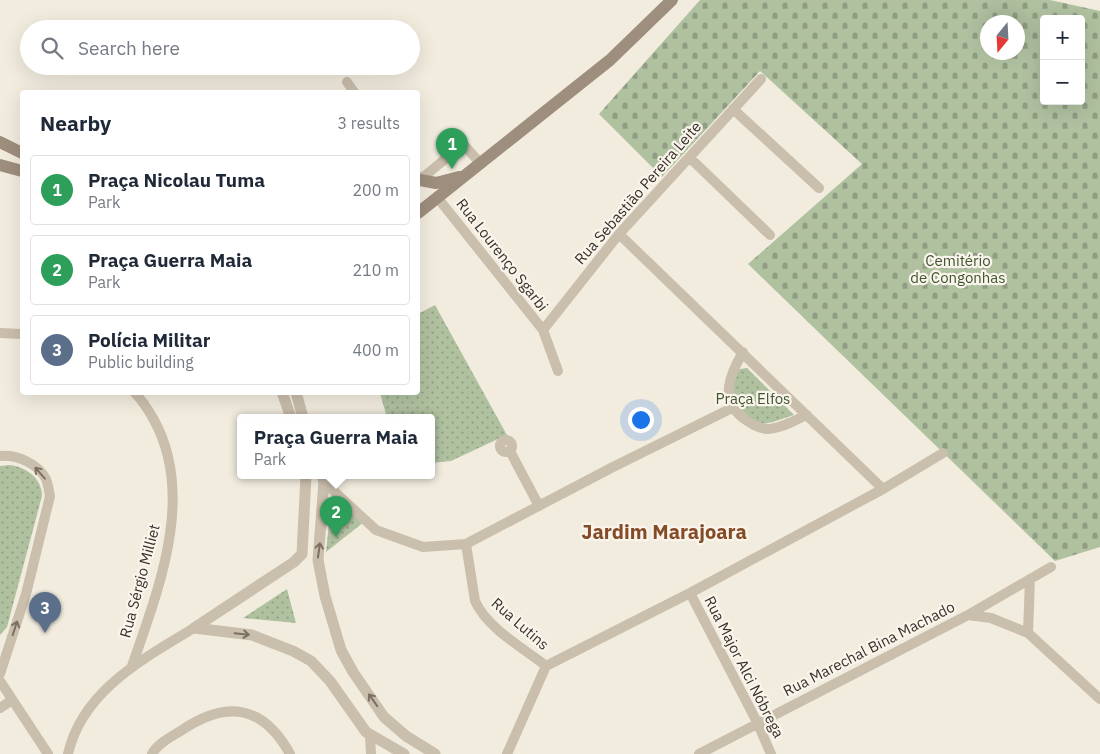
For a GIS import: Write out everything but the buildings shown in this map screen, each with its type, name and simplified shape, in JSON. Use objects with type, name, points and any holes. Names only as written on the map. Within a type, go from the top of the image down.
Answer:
[{"type":"main road","points":[[420,211],[610,60],[672,0]]},
{"type":"main road","points":[[0,142],[20,152]]},
{"type":"main road","points":[[0,165],[20,170]]},
{"type":"main road","points":[[420,179],[436,183],[466,175]]},
{"type":"main road","points":[[420,185],[424,196],[420,211]]},
{"type":"street","name":"Rua Sebastião Pereira Leite","points":[[543,330],[619,234],[761,80]]},
{"type":"street","points":[[347,82],[353,90]]},
{"type":"street","points":[[733,109],[819,188]]},
{"type":"street","points":[[420,177],[463,144],[481,164]]},
{"type":"street","points":[[689,156],[770,235]]},
{"type":"street","name":"Rua Lourenço Sgarbi","points":[[437,198],[543,330],[558,371]]},
{"type":"street","points":[[619,234],[743,352],[882,489]]},
{"type":"street","points":[[0,334],[20,334]]},
{"type":"street","points":[[743,352],[730,378],[728,389],[732,408],[752,424],[769,429],[807,415]]},
{"type":"street","name":"Rua Sérgio Milliet","points":[[132,666],[153,604],[170,534],[173,500],[169,460],[161,434],[143,401],[137,395]]},
{"type":"street","points":[[283,395],[290,414]]},
{"type":"street","points":[[297,395],[302,414]]},
{"type":"street","points":[[323,479],[376,530],[422,547],[466,544],[732,408]]},
{"type":"street","points":[[510,452],[539,506]]},
{"type":"street","points":[[507,754],[546,666],[690,593],[882,489],[943,453]]},
{"type":"street","points":[[0,456],[14,456],[35,467],[46,480],[50,496],[26,594],[0,674]]},
{"type":"street","points":[[68,754],[73,739],[89,708],[103,691],[132,666],[194,628],[294,562],[302,554],[306,479]]},
{"type":"street","points":[[323,479],[318,560],[325,596],[341,650],[353,672],[384,717],[406,736],[436,754]]},
{"type":"street","name":"Rua Lutins","points":[[466,544],[475,601],[478,608],[497,628],[546,666]]},
{"type":"street","name":"Rua Marechal Bina Machado","points":[[699,754],[757,722],[968,615],[1051,567]]},
{"type":"street","points":[[1028,633],[1030,579]]},
{"type":"street","name":"Rua Major Alci Nóbrega","points":[[690,593],[757,722],[771,754]]},
{"type":"street","points":[[968,615],[991,618],[1028,633],[1100,699]]},
{"type":"street","points":[[194,628],[252,635],[293,651],[311,661],[330,681],[370,736],[371,754]]},
{"type":"street","points":[[0,681],[48,754]]},
{"type":"street","points":[[0,708],[12,700]]},
{"type":"street","points":[[152,754],[166,740],[194,722],[208,715],[238,710],[256,716],[268,724],[290,754]]},
{"type":"street","points":[[370,736],[382,740],[404,754]]},
{"type":"green space","name":"Cemitério de Congonhas","points":[[700,0],[1050,0],[1100,11],[1100,547],[1055,561],[748,264],[862,164],[760,71],[662,177],[599,114]]},
{"type":"green space","points":[[435,305],[508,437],[500,438],[451,461],[435,463],[435,414],[386,414],[381,395],[420,395],[420,313]]},
{"type":"green space","name":"Praça Elfos","points":[[747,368],[794,415],[765,423],[759,423],[748,417],[733,400],[734,374],[740,369]]},
{"type":"green space","points":[[10,465],[22,468],[32,474],[39,484],[42,496],[7,627],[0,635],[0,466]]},
{"type":"green space","points":[[332,495],[364,522],[326,552]]},
{"type":"green space","points":[[287,589],[296,623],[243,618]]},
{"type":"place","name":"Praça Nicolau Tuma","points":[[452,169]]},
{"type":"place","name":"Praça Guerra Maia","points":[[336,537]]},
{"type":"place","name":"Polícia Militar","points":[[45,633]]},
{"type":"district","name":"Jardim Marajoara","points":[[664,532]]}]
